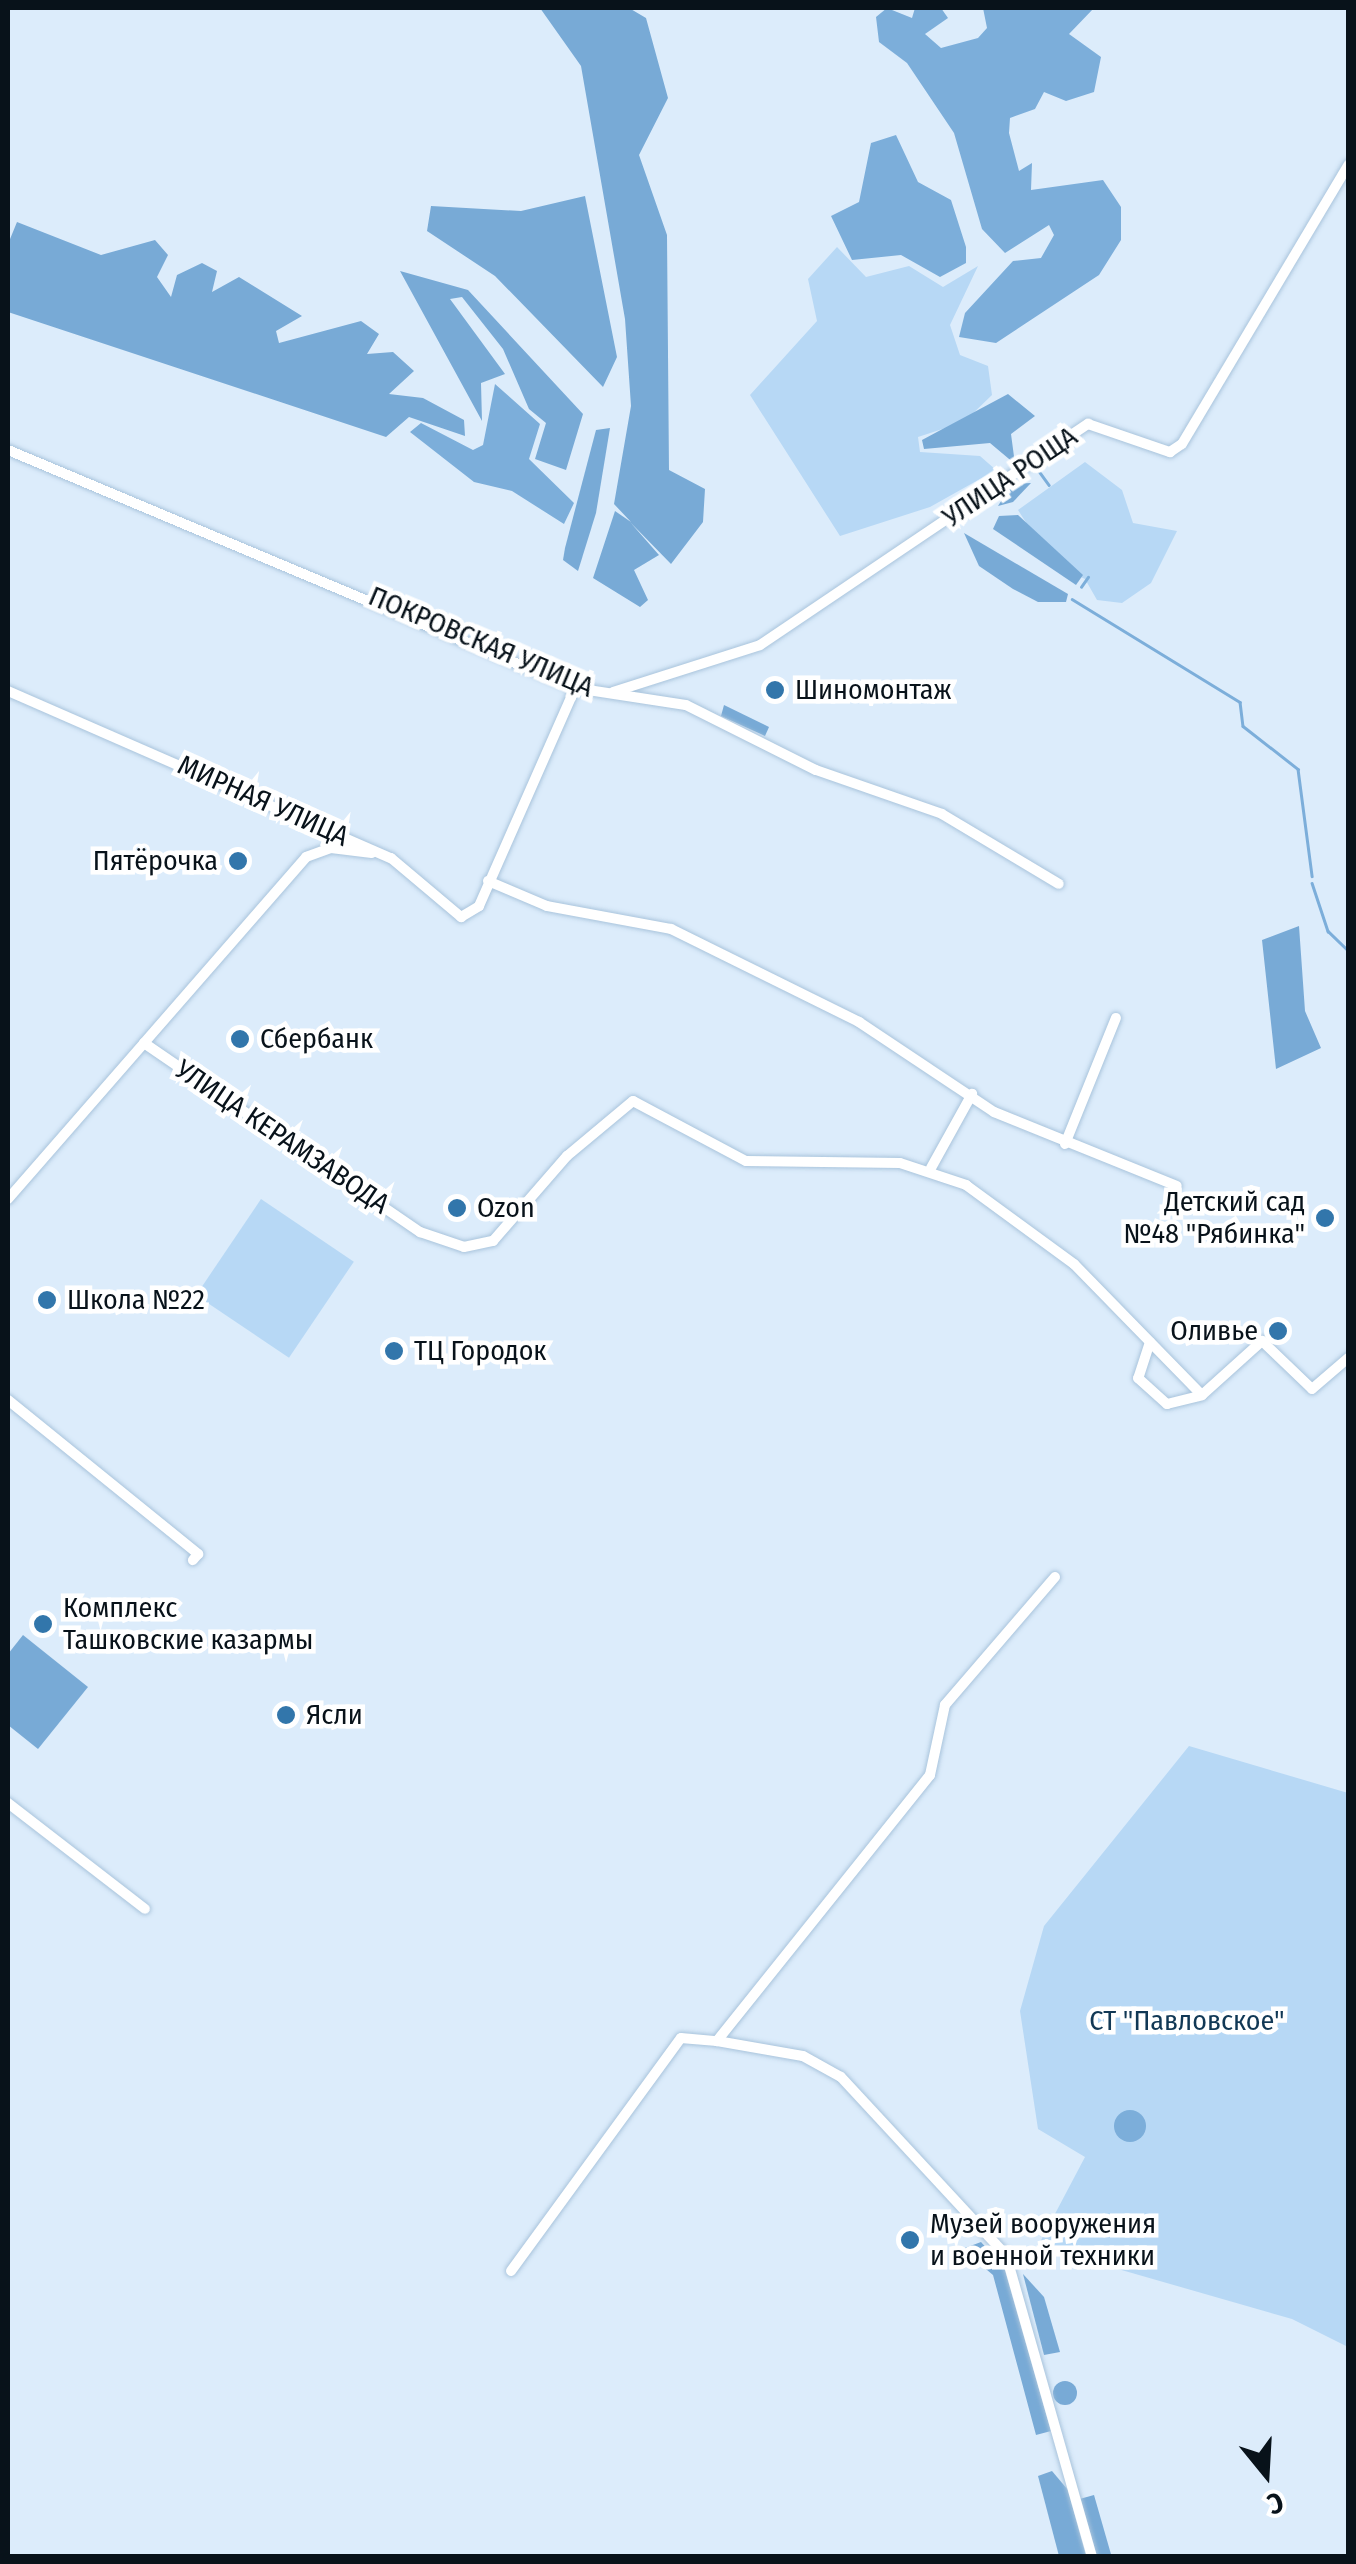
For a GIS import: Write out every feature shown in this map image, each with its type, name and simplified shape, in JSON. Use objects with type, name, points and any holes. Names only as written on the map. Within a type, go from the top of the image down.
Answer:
[{"type":"street","name":"УЛИЦА РОЩА","points":[[608,694],[760,644],[1088,424],[1170,452],[1182,444],[1348,165]]},
{"type":"street","name":"ПОКРОВСКАЯ УЛИЦА","points":[[8,450],[574,688],[686,706],[816,770],[942,814],[1059,884]]},
{"type":"street","name":"МИРНАЯ УЛИЦА","points":[[8,691],[384,855],[461,917],[479,906],[574,688]]},
{"type":"street","name":"УЛИЦА КЕРАМЗАВОДА","points":[[8,1200],[306,858],[331,848],[384,855]]},
{"type":"street","points":[[488,881],[547,906],[671,929],[859,1022],[972,1094],[1065,1144],[1177,1186]]},
{"type":"street","points":[[1065,1144],[1116,1018]]},
{"type":"street","name":"УЛИЦА КЕРАМЗАВОДА","points":[[144,1043],[420,1232],[464,1247],[493,1241],[567,1156],[633,1102],[746,1161],[932,1168]]},
{"type":"street","points":[[972,1094],[932,1168],[1074,1264],[1202,1395]]},
{"type":"street","points":[[1150,1342],[1138,1378],[1166,1404],[1202,1395],[1262,1341],[1312,1389],[1348,1358]]},
{"type":"street","points":[[8,1400],[198,1554],[192,1560]]},
{"type":"street","points":[[717,2041],[930,1775],[945,1705],[1055,1577]]},
{"type":"street","points":[[8,1803],[146,1909]]},
{"type":"street","points":[[510,2271],[681,2038],[803,2056],[842,2077],[1006,2255],[1092,2556]]},
{"type":"green space","points":[[837,247],[866,277],[909,266],[943,287],[978,266],[950,325],[960,355],[988,366],[992,395],[964,422],[918,437],[920,452],[980,456],[996,470],[930,507],[840,536],[750,395],[817,321],[808,279]]},
{"type":"green space","points":[[1085,462],[1122,490],[1133,523],[1177,531],[1151,583],[1122,603],[1097,600],[1085,579],[1052,563],[1018,510]]},
{"type":"green space","points":[[261,1199],[354,1262],[289,1358],[196,1295]]},
{"type":"green space","name":"СТ \"Павловское\"","points":[[1189,1746],[1348,1793],[1348,2347],[1292,2319],[1038,2246],[1085,2157],[1038,2129],[1020,2011],[1044,1926]]},
{"type":"shaded area","points":[[540,8],[629,8],[646,18],[668,98],[639,155],[667,235],[669,470],[705,489],[703,522],[671,564],[630,522],[659,555],[634,570],[648,600],[640,607],[593,578],[615,511],[631,522],[614,504],[631,406],[625,319],[581,66]]},
{"type":"shaded area","points":[[887,8],[912,18],[915,8],[941,8],[948,18],[925,34],[941,48],[978,38],[987,28],[983,8],[1094,8],[1069,34],[1101,57],[1094,92],[1066,101],[1044,92],[1035,109],[1010,118],[1009,133],[1019,171],[1032,163],[1031,190],[1103,180],[1121,207],[1121,240],[1099,275],[996,343],[959,337],[965,313],[1013,261],[1041,258],[1054,235],[1049,225],[1005,253],[982,229],[954,133],[907,63],[879,42],[876,17]]},
{"type":"shaded area","points":[[896,135],[918,182],[951,200],[966,247],[966,263],[940,277],[901,255],[852,260],[831,216],[859,202],[871,143]]},
{"type":"shaded area","points":[[585,196],[617,357],[603,387],[495,276],[427,231],[431,206],[521,211]]},
{"type":"shaded area","points":[[17,222],[101,255],[155,240],[168,255],[157,277],[171,297],[177,275],[202,263],[217,271],[212,292],[239,277],[302,316],[276,331],[279,343],[361,321],[379,334],[367,354],[393,352],[414,371],[389,394],[423,398],[464,420],[465,436],[409,417],[386,437],[8,312],[8,244]]},
{"type":"shaded area","points":[[400,271],[468,290],[583,414],[566,470],[535,459],[546,423],[529,409],[503,349],[462,297],[450,299],[505,374],[481,383],[482,421]]},
{"type":"shaded area","points":[[495,384],[540,424],[529,459],[574,503],[564,524],[512,491],[474,482],[410,432],[421,423],[473,450],[483,445]]},
{"type":"shaded area","points":[[1008,394],[1035,416],[1011,434],[1015,464],[990,443],[924,449],[922,440]]},
{"type":"shaded area","points":[[610,428],[596,513],[578,571],[563,560],[565,548],[596,430]]},
{"type":"shaded area","points":[[1031,483],[1013,502],[998,506],[1012,484]]},
{"type":"shaded area","points":[[1018,515],[1083,575],[1076,585],[993,529],[999,516]]},
{"type":"shaded area","points":[[964,533],[1068,594],[1066,602],[1038,602],[979,566]]},
{"type":"shaded area","points":[[724,705],[769,727],[765,736],[721,716]]},
{"type":"shaded area","points":[[1299,926],[1305,1011],[1321,1048],[1276,1069],[1262,940]]},
{"type":"shaded area","points":[[23,1635],[88,1687],[38,1749],[8,1725],[8,1654]]},
{"type":"shaded area","points":[[1130,2110],[1141,2115],[1146,2126],[1141,2137],[1130,2142],[1119,2137],[1114,2126],[1119,2115]]},
{"type":"shaded area","points":[[981,2242],[1004,2267],[1051,2431],[1036,2435],[993,2275],[962,2249]]},
{"type":"shaded area","points":[[1023,2274],[1044,2297],[1060,2352],[1044,2355]]},
{"type":"shaded area","points":[[1065,2381],[1077,2393],[1065,2405],[1053,2393]]},
{"type":"shaded area","points":[[1052,2471],[1068,2490],[1086,2556],[1059,2556],[1038,2476]]},
{"type":"shaded area","points":[[1094,2495],[1111,2556],[1097,2556],[1081,2499]]},
{"type":"waterway","points":[[1025,453],[1028,457]]},
{"type":"waterway","points":[[1036,467],[1049,485]]},
{"type":"waterway","points":[[1081,587],[1088,577]]},
{"type":"waterway","points":[[1072,599],[1240,702],[1243,726],[1298,769],[1312,876]]},
{"type":"waterway","points":[[1312,883],[1328,931],[1348,950]]},
{"type":"place","name":"Шиномонтаж","points":[[775,690]]},
{"type":"place","name":"Пятёрочка","points":[[238,861]]},
{"type":"place","name":"Сбербанк","points":[[240,1039]]},
{"type":"place","name":"Ozon","points":[[457,1208]]},
{"type":"place","name":"Детский сад №48 \"Рябинка\"","points":[[1325,1218]]},
{"type":"place","name":"Школа №22","points":[[47,1300]]},
{"type":"place","name":"Оливье","points":[[1278,1331]]},
{"type":"place","name":"ТЦ Городок","points":[[394,1351]]},
{"type":"place","name":"Комплекс Ташковские казармы","points":[[43,1624]]},
{"type":"place","name":"Ясли","points":[[286,1715]]},
{"type":"place","name":"Музей вооружения и военной техники","points":[[910,2240]]}]
